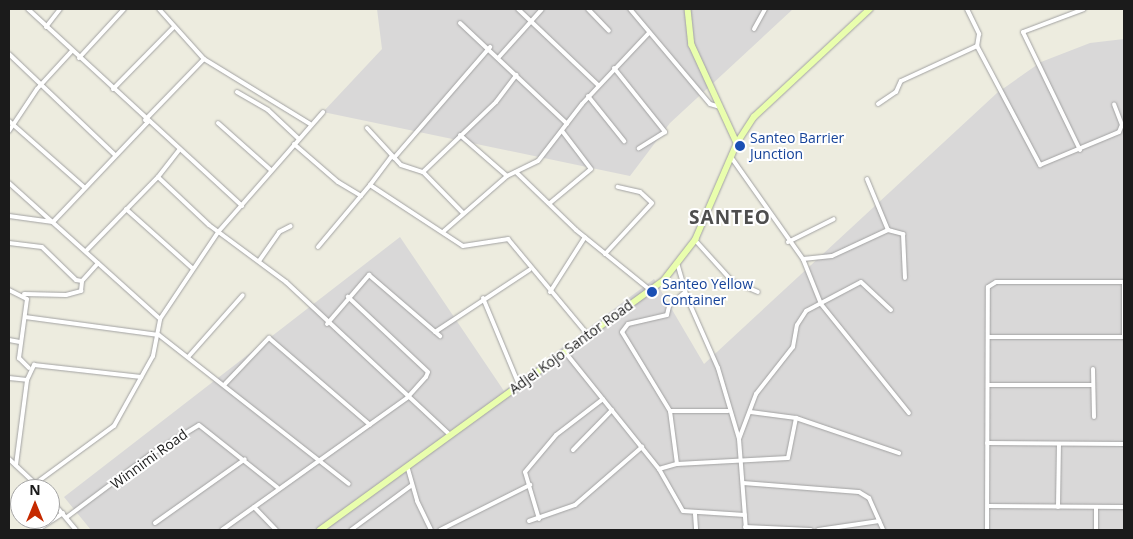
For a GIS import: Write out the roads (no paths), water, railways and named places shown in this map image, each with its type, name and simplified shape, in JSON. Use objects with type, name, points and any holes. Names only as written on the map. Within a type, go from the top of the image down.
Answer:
[{"type":"street","points":[[28,9],[146,121],[242,206]]},
{"type":"street","points":[[46,27],[60,9]]},
{"type":"street","points":[[79,58],[124,9]]},
{"type":"street","points":[[160,9],[204,59],[310,124]]},
{"type":"street","points":[[518,9],[598,85]]},
{"type":"street","points":[[499,57],[542,9]]},
{"type":"street","points":[[588,9],[609,31]]},
{"type":"street","points":[[630,9],[710,104],[720,107]]},
{"type":"street","points":[[688,9],[692,45],[737,143]]},
{"type":"street","points":[[754,29],[765,9]]},
{"type":"street","name":"Adjei Kojo Santor Road","points":[[320,530],[408,469],[519,385],[650,290],[678,266],[695,240],[737,143],[774,96],[870,9]]},
{"type":"street","points":[[967,9],[979,34],[977,46],[1040,164],[1080,150],[1119,132],[1122,125],[1114,104]]},
{"type":"street","points":[[1080,150],[1023,32],[1084,9]]},
{"type":"street","points":[[460,23],[490,47],[567,124]]},
{"type":"street","points":[[113,89],[174,27]]},
{"type":"street","points":[[444,231],[507,176],[538,161],[588,96],[649,33]]},
{"type":"street","points":[[878,104],[896,92],[901,81],[977,46]]},
{"type":"street","points":[[318,247],[393,157],[490,47]]},
{"type":"street","points":[[9,131],[11,122],[72,51]]},
{"type":"street","points":[[9,54],[43,83],[115,155]]},
{"type":"street","points":[[54,222],[204,59]]},
{"type":"street","points":[[614,68],[665,132],[639,148]]},
{"type":"street","points":[[423,172],[516,75]]},
{"type":"street","points":[[236,92],[268,110],[299,138]]},
{"type":"street","points":[[588,96],[624,141]]},
{"type":"street","points":[[43,479],[107,432],[141,377],[159,335],[160,319],[192,268],[218,231],[242,206],[310,124],[323,112]]},
{"type":"street","points":[[11,122],[85,188]]},
{"type":"street","points":[[218,123],[271,170]]},
{"type":"street","points":[[367,128],[393,157],[423,172],[463,213]]},
{"type":"street","points":[[550,203],[592,169],[562,131]]},
{"type":"street","points":[[460,135],[507,176]]},
{"type":"street","points":[[294,144],[338,182],[361,196]]},
{"type":"street","points":[[86,251],[158,177],[179,150]]},
{"type":"street","points":[[731,157],[788,242],[803,259],[820,304],[909,414]]},
{"type":"street","points":[[516,172],[585,237],[650,290]]},
{"type":"street","points":[[158,177],[218,231],[259,261],[407,398],[451,436]]},
{"type":"street","points":[[867,179],[888,230]]},
{"type":"street","points":[[9,183],[160,319]]},
{"type":"street","points":[[370,184],[404,210],[468,246],[508,239],[529,270],[588,335]]},
{"type":"street","points":[[605,254],[652,203],[640,192],[618,187]]},
{"type":"street","points":[[126,209],[192,268]]},
{"type":"street","points":[[9,216],[54,222]]},
{"type":"street","points":[[788,242],[834,219]]},
{"type":"street","points":[[259,261],[279,232],[291,226]]},
{"type":"street","points":[[803,259],[832,256],[888,230],[903,234],[905,278]]},
{"type":"street","points":[[550,292],[585,237]]},
{"type":"street","points":[[695,240],[732,281],[758,292]]},
{"type":"street","points":[[9,243],[42,247],[70,276],[82,281]]},
{"type":"street","points":[[9,290],[24,294],[66,295],[81,291],[82,281],[98,262]]},
{"type":"street","points":[[678,266],[685,292],[718,368],[728,411],[739,439],[745,529],[811,530]]},
{"type":"street","points":[[435,332],[483,298],[529,270]]},
{"type":"street","points":[[327,324],[348,297],[369,275],[440,336]]},
{"type":"street","points":[[739,439],[756,394],[793,347],[800,319],[820,304],[861,282],[892,310]]},
{"type":"street","points":[[987,530],[988,337],[990,283],[1124,282],[1124,337],[988,337]]},
{"type":"street","points":[[677,464],[670,411],[622,332],[628,324],[667,315],[669,306],[685,292]]},
{"type":"street","points":[[24,294],[25,317],[20,342],[20,364],[29,368],[37,365],[141,377]]},
{"type":"street","points":[[189,356],[243,295]]},
{"type":"street","points":[[222,530],[254,507],[277,487],[407,398],[428,372],[348,297]]},
{"type":"street","points":[[483,298],[519,385]]},
{"type":"street","points":[[25,317],[159,335],[225,384],[349,484]]},
{"type":"street","points":[[225,384],[269,338],[370,425]]},
{"type":"street","points":[[9,340],[20,342]]},
{"type":"street","points":[[565,352],[659,469],[683,511],[695,514],[745,516]]},
{"type":"street","points":[[16,465],[29,368]]},
{"type":"street","points":[[1093,370],[1094,418]]},
{"type":"street","points":[[9,378],[27,380]]},
{"type":"street","points":[[988,385],[1093,385]]},
{"type":"street","points":[[538,519],[525,472],[556,435],[603,399]]},
{"type":"street","points":[[572,450],[612,410]]},
{"type":"street","points":[[670,411],[728,411]]},
{"type":"street","points":[[750,412],[796,418],[899,453]]},
{"type":"street","points":[[659,469],[677,464],[788,458],[796,418]]},
{"type":"street","name":"Winnimi Road","points":[[67,517],[195,426],[204,427],[277,487]]},
{"type":"street","points":[[987,443],[1124,444]]},
{"type":"street","points":[[1058,506],[1059,444]]},
{"type":"street","points":[[529,521],[575,505],[642,447]]},
{"type":"street","points":[[9,459],[31,479]]},
{"type":"street","points":[[155,522],[245,459]]},
{"type":"street","points":[[408,469],[412,485],[432,530]]},
{"type":"street","points":[[743,483],[859,492],[869,498],[882,530]]},
{"type":"street","points":[[350,530],[412,485]]},
{"type":"street","points":[[440,530],[530,485]]},
{"type":"street","points":[[988,506],[1124,507]]},
{"type":"street","points":[[1096,506],[1096,530]]},
{"type":"street","points":[[254,507],[276,530]]},
{"type":"street","points":[[60,510],[76,530]]},
{"type":"street","points":[[37,530],[63,513]]},
{"type":"street","points":[[695,514],[696,530]]},
{"type":"street","points":[[818,530],[879,521]]},
{"type":"place","name":"Santeo Barrier Junction","points":[[740,146]]},
{"type":"place","name":"Santeo Yellow Container","points":[[652,292]]},
{"type":"district","name":"SANTEO","points":[[730,218]]}]
